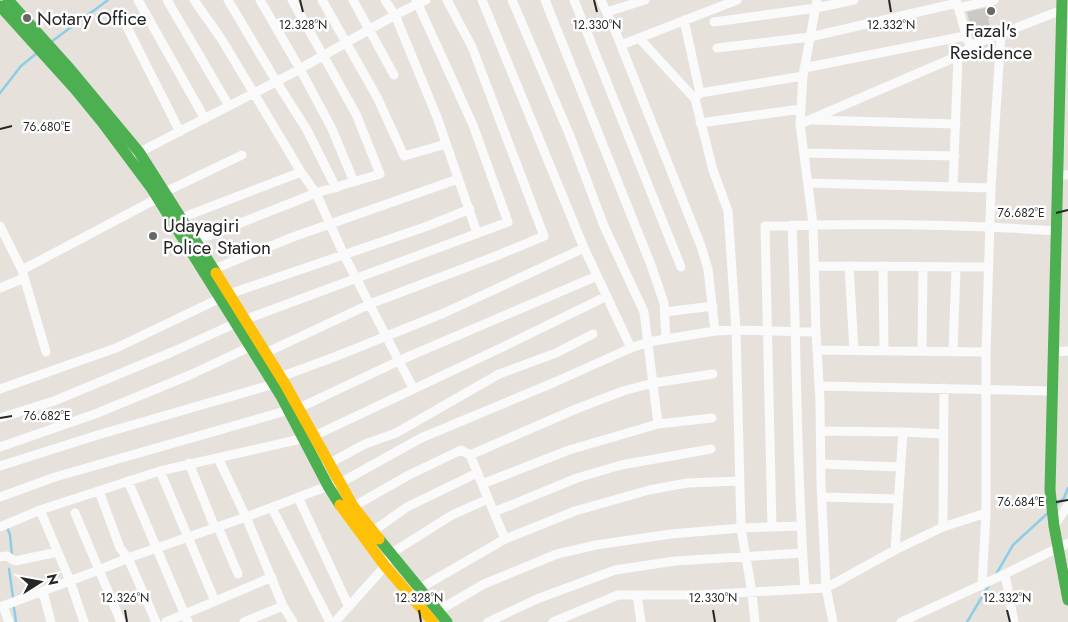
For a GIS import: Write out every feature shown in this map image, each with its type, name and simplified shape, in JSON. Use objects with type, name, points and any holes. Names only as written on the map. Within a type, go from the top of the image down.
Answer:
[{"type":"main road","points":[[8,0],[36,40]]},
{"type":"main road","points":[[1062,5],[1063,175],[1056,231],[1050,490],[1054,526],[1063,545],[1068,600]]},
{"type":"main road","points":[[0,6],[54,58],[134,156],[177,219],[277,380],[324,467],[328,486],[349,509],[368,535],[385,566],[414,592]]},
{"type":"main road","points":[[324,467],[340,483],[349,509]]},
{"type":"main road","points":[[368,535],[390,554],[414,592],[435,618],[447,622]]},
{"type":"street","points":[[138,0],[205,119]]},
{"type":"street","points":[[167,0],[229,106]]},
{"type":"street","points":[[194,0],[222,40],[316,194],[344,255],[413,388]]},
{"type":"street","points":[[228,0],[276,82],[307,130],[336,188]]},
{"type":"street","points":[[260,0],[300,68],[332,129],[354,182]]},
{"type":"street","points":[[191,242],[316,194],[380,174],[356,114],[292,0]]},
{"type":"street","points":[[322,0],[377,97],[404,156],[446,144]]},
{"type":"street","points":[[353,0],[394,75]]},
{"type":"street","points":[[385,0],[395,15],[437,117],[477,233]]},
{"type":"street","points":[[0,447],[95,414],[544,236],[472,47],[447,0]]},
{"type":"street","points":[[482,0],[584,248],[631,348]]},
{"type":"street","points":[[512,0],[570,136],[604,226],[644,312],[658,424]]},
{"type":"street","points":[[545,0],[652,265],[664,303],[666,339]]},
{"type":"street","points":[[574,0],[681,266]]},
{"type":"street","points":[[601,0],[621,45],[701,246],[708,269],[716,331]]},
{"type":"street","points":[[607,12],[645,0]]},
{"type":"street","points":[[621,45],[737,0]]},
{"type":"street","points":[[714,22],[816,4],[854,0]]},
{"type":"street","points":[[717,48],[810,37],[957,4],[994,0]]},
{"type":"street","points":[[0,418],[54,401],[240,322],[508,222],[473,126],[420,1],[276,82],[134,156]]},
{"type":"street","points":[[816,4],[804,72],[800,124],[813,224],[826,588],[833,622]]},
{"type":"street","points":[[957,4],[965,36],[971,46]]},
{"type":"street","points":[[800,124],[958,56],[971,46],[1062,5]]},
{"type":"street","points":[[684,20],[700,123],[713,170],[728,211],[736,330],[741,528],[755,622]]},
{"type":"street","points":[[126,25],[180,132]]},
{"type":"street","points":[[982,584],[986,513],[986,352],[991,188],[1001,33]]},
{"type":"street","points":[[697,96],[965,36]]},
{"type":"street","points":[[639,38],[697,96]]},
{"type":"street","points":[[954,187],[958,56]]},
{"type":"street","points":[[700,123],[801,109]]},
{"type":"street","points":[[810,120],[956,124]]},
{"type":"street","points":[[805,152],[955,156]]},
{"type":"street","points":[[0,288],[161,195],[242,155]]},
{"type":"street","points":[[177,219],[301,172]]},
{"type":"street","points":[[209,271],[330,224],[458,179]]},
{"type":"street","points":[[809,183],[991,188]]},
{"type":"street","points":[[0,389],[116,348],[225,297],[425,227],[470,209]]},
{"type":"street","points":[[772,527],[765,226],[813,224],[990,226],[1056,231]]},
{"type":"street","points":[[792,225],[800,526],[805,590]]},
{"type":"street","points":[[0,226],[23,274],[46,352]]},
{"type":"street","points":[[0,466],[277,380],[444,313],[584,248]]},
{"type":"street","points":[[814,266],[989,267]]},
{"type":"street","points":[[849,266],[854,350]]},
{"type":"street","points":[[883,266],[884,351]]},
{"type":"street","points":[[922,267],[922,351]]},
{"type":"street","points":[[954,352],[956,267]]},
{"type":"street","points":[[0,497],[55,476],[294,409],[400,360],[597,276]]},
{"type":"street","points":[[0,527],[40,510],[160,471],[309,437],[508,345],[607,296]]},
{"type":"street","points":[[665,312],[713,306]]},
{"type":"street","points":[[9,622],[2,606],[43,592],[128,558],[340,483],[421,438],[631,348],[648,342],[716,331],[816,332]]},
{"type":"street","points":[[324,467],[366,444],[396,433],[499,374],[556,353],[593,334]]},
{"type":"street","points":[[817,350],[986,352]]},
{"type":"street","points":[[1053,352],[1068,351]]},
{"type":"street","points":[[470,455],[623,391],[653,383],[713,374]]},
{"type":"street","points":[[819,386],[1052,391]]},
{"type":"street","points":[[944,388],[944,527]]},
{"type":"street","points":[[482,484],[569,450],[658,424],[712,418]]},
{"type":"street","points":[[820,431],[944,434]]},
{"type":"street","points":[[895,550],[903,432]]},
{"type":"street","points":[[494,512],[577,478],[621,464],[711,449]]},
{"type":"street","points":[[349,509],[461,450],[470,455],[505,539]]},
{"type":"street","points":[[218,458],[246,517],[283,606],[293,622]]},
{"type":"street","points":[[189,463],[238,574]]},
{"type":"street","points":[[821,464],[900,467]]},
{"type":"street","points":[[160,471],[215,601]]},
{"type":"street","points":[[368,535],[407,507],[477,473]]},
{"type":"street","points":[[128,481],[186,618]]},
{"type":"street","points":[[414,592],[505,539],[575,511],[649,490],[687,483],[740,481]]},
{"type":"street","points":[[99,491],[120,548],[128,558],[156,622]]},
{"type":"street","points":[[298,497],[349,607]]},
{"type":"street","points":[[822,497],[898,499]]},
{"type":"street","points":[[335,622],[385,566],[390,554],[452,515],[488,499]]},
{"type":"street","points":[[1054,526],[1068,505]]},
{"type":"street","points":[[272,508],[330,622]]},
{"type":"street","points":[[40,510],[70,581],[84,622]]},
{"type":"street","points":[[75,513],[121,622]]},
{"type":"street","points":[[553,622],[618,595],[752,593],[826,588],[895,550],[944,527],[986,513]]},
{"type":"street","points":[[435,618],[484,584],[557,554],[596,545],[671,534],[741,528],[800,526]]},
{"type":"street","points":[[901,622],[1063,545]]},
{"type":"street","points":[[0,557],[6,556],[15,561],[58,552]]},
{"type":"street","points":[[488,622],[537,599],[614,570],[675,561],[802,552]]},
{"type":"street","points":[[1005,574],[1014,622]]},
{"type":"street","points":[[166,622],[186,618],[215,601],[272,577]]},
{"type":"street","points":[[43,592],[52,622]]},
{"type":"street","points":[[637,595],[641,622]]},
{"type":"street","points":[[244,622],[283,606]]},
{"type":"building","points":[[994,6],[996,16],[988,18],[991,31],[973,38],[967,12]]},
{"type":"waterway","points":[[51,42],[108,0]]},
{"type":"waterway","points":[[0,93],[21,66],[37,53]]},
{"type":"waterway","points":[[1056,505],[1064,498],[1068,488]]},
{"type":"waterway","points":[[995,576],[1013,545],[1049,512]]},
{"type":"waterway","points":[[7,527],[10,535],[12,556]]},
{"type":"waterway","points":[[9,569],[13,597]]},
{"type":"waterway","points":[[967,622],[989,585]]},
{"type":"waterway","points":[[14,608],[16,622]]},
{"type":"traffic: fast","points":[[8,0],[70,69],[139,152],[216,273]]},
{"type":"traffic: fast","points":[[1062,0],[1050,490],[1054,526],[1068,600]]},
{"type":"traffic: fast","points":[[0,6],[75,89],[152,189],[281,396],[328,486],[340,505]]},
{"type":"traffic: fast","points":[[379,539],[447,622]]},
{"type":"traffic: slow","points":[[216,273],[285,384],[353,506],[379,539]]},
{"type":"traffic: slow","points":[[340,505],[385,566],[433,622]]},
{"type":"place","name":"Fazal's Residence","points":[[991,11]]},
{"type":"place","name":"Notary Office","points":[[27,18]]},
{"type":"place","name":"Udayagiri Police Station","points":[[153,236]]}]
